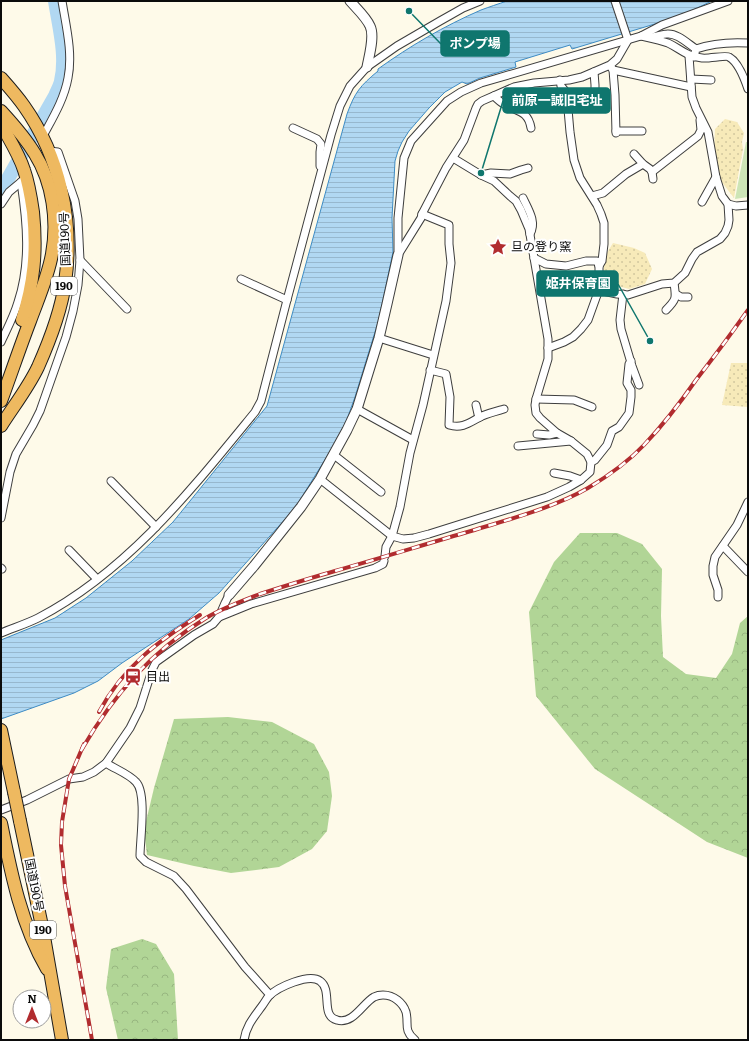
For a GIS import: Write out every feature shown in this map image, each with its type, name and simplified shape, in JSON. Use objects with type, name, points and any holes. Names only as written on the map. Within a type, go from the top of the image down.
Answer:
[{"type":"highway","name":"国道190号","points":[[1,78],[34,122],[49,151],[60,186],[66,218],[68,248],[65,284],[56,320],[47,344],[37,368],[1,426]]},
{"type":"highway","points":[[1,111],[35,154],[43,170],[54,214],[54,242],[48,270],[1,401]]},
{"type":"highway","points":[[1,124],[15,150],[30,194],[35,233],[33,270],[26,306],[9,359],[1,393]]},
{"type":"highway","points":[[1,131],[15,150]]},
{"type":"highway","name":"国道190号","points":[[1,732],[43,931],[62,1040]]},
{"type":"highway","points":[[1,823],[13,881],[20,903],[39,956],[51,977]]},
{"type":"street","points":[[42,137],[61,102],[68,78],[69,52],[62,1]]},
{"type":"street","points":[[350,1],[371,27],[372,38],[367,67]]},
{"type":"street","points":[[1,633],[36,619],[74,597],[122,561],[178,505],[255,412],[261,401],[340,106],[350,86],[367,67],[397,46],[480,1]]},
{"type":"street","points":[[615,1],[627,38],[618,59],[612,68],[616,95],[616,132],[642,131]]},
{"type":"street","points":[[641,36],[662,25],[728,1]]},
{"type":"street","points":[[1,810],[27,800],[69,779],[82,777],[94,772],[106,763],[130,728],[140,708],[156,662],[194,635],[213,624],[219,617],[229,595],[271,545],[320,480],[357,409],[388,304],[398,255],[398,218],[404,158],[411,141],[447,101],[461,92],[481,83],[627,38],[641,36],[657,37],[666,34],[674,35],[696,49]]},
{"type":"street","points":[[641,36],[668,43],[691,56],[703,59],[724,56],[730,57],[739,70],[748,89]]},
{"type":"street","points":[[598,290],[628,295],[662,284],[674,283],[685,274],[697,252],[720,238],[724,233],[729,220],[728,204],[722,196],[716,177],[708,132],[692,97],[691,56],[696,49],[716,44],[733,42],[748,43]]},
{"type":"street","points":[[398,255],[421,218],[446,168],[464,140],[476,108],[482,101],[514,87],[534,83],[569,80],[612,68],[691,83],[712,80]]},
{"type":"street","points":[[594,72],[596,85],[595,106]]},
{"type":"street","points":[[548,348],[573,337],[588,320],[598,290],[599,266],[602,261],[604,244],[604,223],[597,205],[580,178],[574,160],[566,92],[560,80]]},
{"type":"street","points":[[494,96],[504,105],[524,113],[528,117],[531,128]]},
{"type":"street","points":[[684,140],[694,135],[697,130],[698,112]]},
{"type":"street","points":[[634,154],[647,167],[652,175],[698,136],[701,130],[698,112]]},
{"type":"street","points":[[293,128],[320,141],[320,163],[322,170]]},
{"type":"street","points":[[1,518],[10,472],[16,454],[40,411],[66,336],[78,285],[80,260],[78,219],[75,201],[58,152],[49,151]]},
{"type":"street","points":[[320,480],[392,536],[403,539],[429,534],[547,497],[569,487],[581,480],[590,472],[591,462],[587,454],[571,441],[557,433],[536,413],[536,399],[548,359],[548,339],[530,234],[525,218],[516,201],[503,189],[494,182],[481,176],[452,158]]},
{"type":"street","points":[[592,196],[603,193],[626,174],[643,164]]},
{"type":"street","points":[[481,176],[491,173],[510,174],[528,168]]},
{"type":"street","points":[[1,204],[8,192],[24,176]]},
{"type":"street","points":[[1,342],[18,303],[25,273],[27,230],[24,176]]},
{"type":"street","points":[[702,202],[716,177]]},
{"type":"street","points":[[523,198],[533,221],[533,229],[530,234]]},
{"type":"street","points":[[728,204],[736,206],[748,205]]},
{"type":"street","points":[[219,617],[251,604],[376,568],[383,564],[386,547],[392,536],[400,507],[410,453],[446,301],[451,263],[449,225],[422,214]]},
{"type":"street","points":[[534,258],[546,264],[566,266],[586,262],[597,262],[599,266]]},
{"type":"street","points":[[80,260],[127,309]]},
{"type":"street","points":[[241,279],[287,300]]},
{"type":"street","points":[[666,310],[674,302],[676,294],[674,283]]},
{"type":"street","points":[[623,294],[620,320],[621,329],[639,385]]},
{"type":"street","points":[[676,294],[681,298],[688,297]]},
{"type":"street","points":[[379,338],[433,355]]},
{"type":"street","points":[[591,462],[595,460],[607,445],[612,432],[619,427],[628,413],[631,390],[627,383],[629,364],[631,361]]},
{"type":"street","points":[[430,370],[446,374],[450,397],[449,425],[464,426],[491,412],[504,408]]},
{"type":"street","points":[[536,399],[574,400],[592,407]]},
{"type":"street","points":[[476,405],[480,417]]},
{"type":"street","points":[[357,409],[413,440]]},
{"type":"street","points":[[537,434],[550,435],[557,433]]},
{"type":"street","points":[[518,446],[571,441]]},
{"type":"street","points":[[334,455],[381,492]]},
{"type":"street","points":[[554,473],[581,480]]},
{"type":"street","points":[[111,481],[156,527]]},
{"type":"street","points":[[718,597],[718,590],[713,575],[715,557],[737,525],[748,502]]},
{"type":"street","points":[[723,546],[748,572]]},
{"type":"street","points":[[69,550],[97,579]]},
{"type":"street","points":[[106,763],[136,782],[140,789],[142,800],[140,856],[146,862],[174,876],[270,995]]},
{"type":"street","points":[[244,1040],[249,1024],[270,995],[297,980],[312,979],[319,980],[324,985],[328,1010],[331,1017],[337,1020],[342,1021],[357,1014],[374,997],[383,995],[390,996],[399,1001],[406,1013],[407,1029],[410,1036],[415,1040]]},
{"type":"green space","points":[[746,142],[748,142],[748,197],[735,199]]},
{"type":"green space","points":[[580,533],[617,533],[642,544],[662,569],[661,616],[663,657],[686,674],[716,678],[732,654],[740,623],[748,616],[748,858],[707,842],[595,769],[536,696],[529,612],[554,562]]},
{"type":"green space","points":[[228,717],[272,722],[314,744],[329,772],[332,796],[327,831],[312,849],[279,867],[231,873],[147,855],[144,830],[154,788],[174,719]]},
{"type":"green space","points":[[142,939],[156,944],[174,974],[178,1040],[118,1040],[106,988],[111,949]]},
{"type":"sand","points":[[725,119],[737,122],[744,133],[742,142],[743,149],[734,198],[721,181],[714,154],[715,129]]},
{"type":"sand","points":[[613,243],[634,248],[645,253],[652,269],[645,284],[629,289],[603,280],[605,256]]},
{"type":"sand","points":[[731,363],[748,363],[748,407],[722,405]]},
{"type":"water","points":[[507,1],[712,1],[678,17],[572,49],[570,45],[515,62],[516,67],[480,78],[467,84],[462,82],[445,92],[429,108],[409,131],[402,142],[395,161],[392,218],[393,252],[379,319],[355,397],[346,422],[336,442],[295,508],[219,593],[189,619],[122,663],[98,681],[74,693],[1,719],[1,640],[55,618],[86,598],[132,561],[173,522],[267,406],[347,114],[359,90],[378,71],[378,69],[415,44],[467,16]]},
{"type":"waterway","points":[[1,191],[61,83],[63,71],[63,52],[55,1]]},
{"type":"railway","points":[[82,749],[107,710],[151,659],[186,631],[212,614],[260,594],[316,576],[531,512],[575,495],[603,479],[631,457],[658,430],[748,310]]},
{"type":"railway","points":[[99,712],[130,668],[156,645],[200,615]]},
{"type":"railway","points":[[84,744],[69,779],[62,822],[61,845],[65,886],[92,1040]]},
{"type":"place","name":"ポンプ場","points":[[409,11]]},
{"type":"place","name":"前原一誠旧宅址","points":[[481,173]]},
{"type":"place","name":"旦の登り窯","points":[[498,247]]},
{"type":"place","name":"姫井保育園","points":[[650,341]]},
{"type":"place","name":"目出","points":[[133,677]]}]
